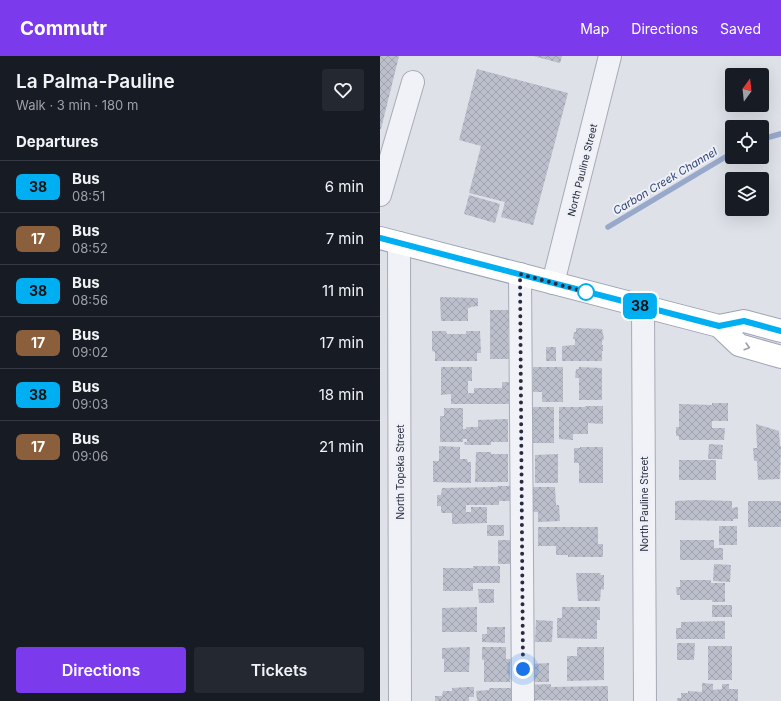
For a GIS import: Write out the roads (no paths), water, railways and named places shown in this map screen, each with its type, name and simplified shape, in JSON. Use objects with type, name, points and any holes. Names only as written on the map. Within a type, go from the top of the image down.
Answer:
[{"type":"main road","points":[[390,241],[719,326],[744,321],[781,331]]},
{"type":"main road","points":[[719,326],[739,345],[781,357]]},
{"type":"street","name":"North Pauline Street","points":[[553,283],[610,56]]},
{"type":"street","points":[[380,195],[413,82]]},
{"type":"street","name":"North Topeka Street","points":[[390,241],[400,701]]},
{"type":"street","points":[[520,274],[523,701]]},
{"type":"street","name":"North Pauline Street","points":[[643,307],[645,701]]},
{"type":"waterway","name":"Carbon Creek Channel","points":[[769,137],[780,134]]},
{"type":"waterway","name":"Carbon Creek Channel","points":[[608,227],[725,157]]}]
